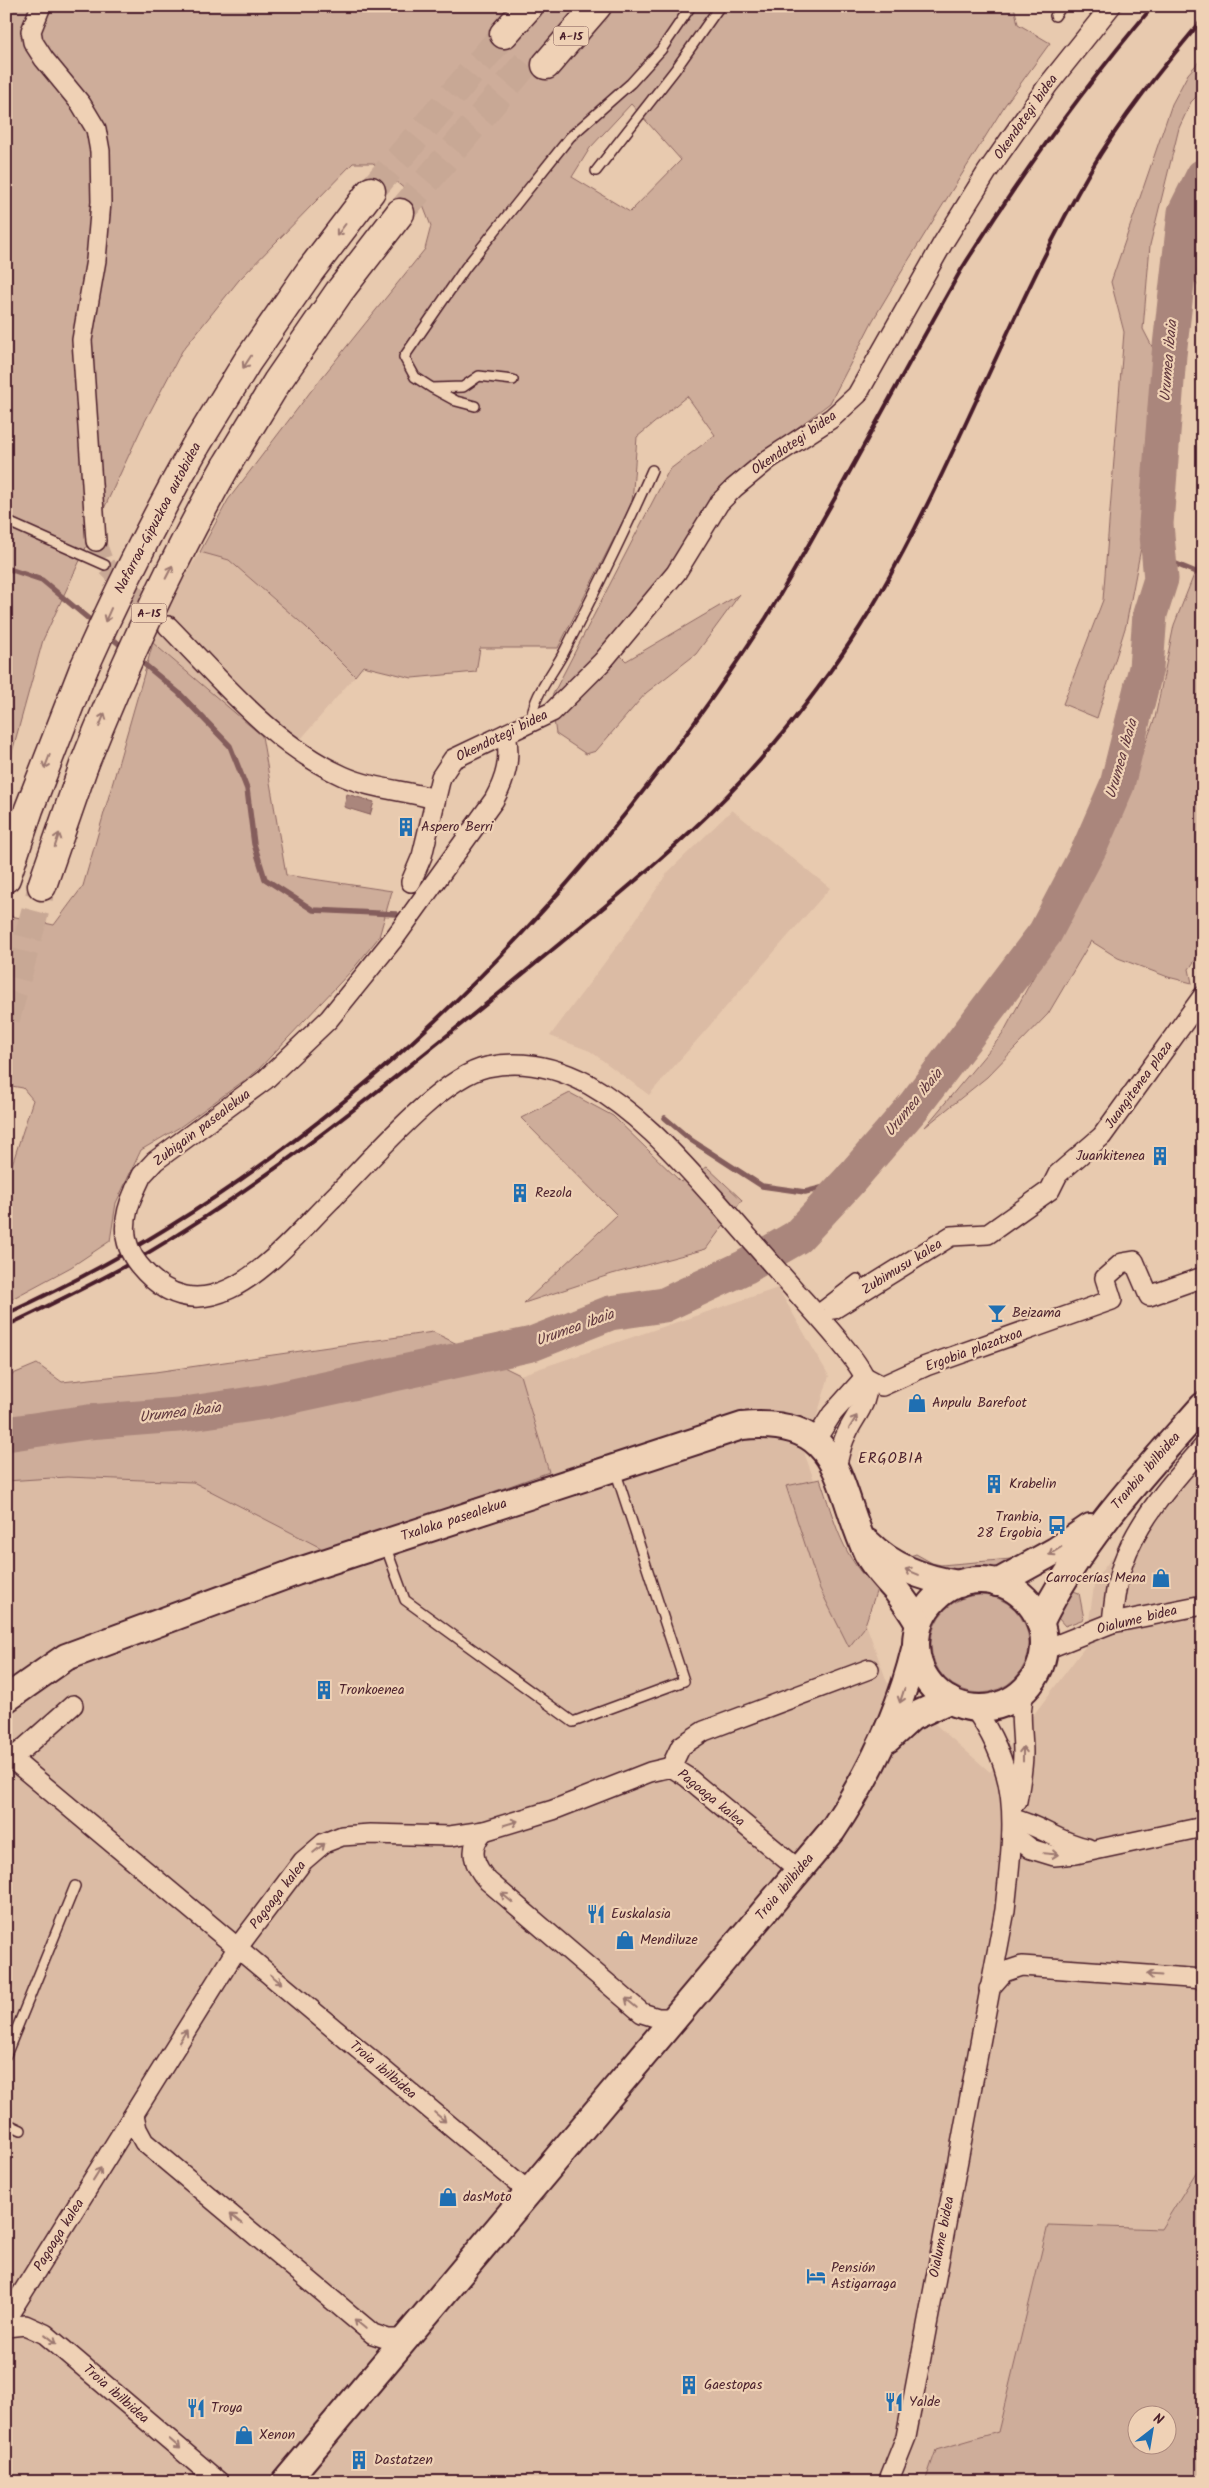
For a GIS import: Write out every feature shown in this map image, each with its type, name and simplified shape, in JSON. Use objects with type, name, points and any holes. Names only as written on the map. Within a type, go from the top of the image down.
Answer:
[{"type":"highway","points":[[504,34],[529,6]]},
{"type":"highway","name":"A-15","points":[[576,6],[539,60],[597,6]]},
{"type":"highway","name":"Nafarroa-Gipuzkoa autobidea","points":[[6,878],[29,809],[84,668],[119,590],[195,447],[247,362],[310,271],[371,191]]},
{"type":"highway","name":"A-15","points":[[42,886],[84,765],[151,608],[191,528],[277,382],[333,300],[406,218]]},
{"type":"main road","name":"Tranbia ibilbidea","points":[[1040,1623],[1071,1565],[1109,1513],[1203,1406]]},
{"type":"main road","name":"Txalaka pasealekua","points":[[6,1699],[66,1657],[296,1572],[742,1426],[773,1424],[802,1432],[815,1441],[836,1468],[868,1554],[880,1574],[904,1600],[917,1636]]},
{"type":"main road","name":"Tranbia ibilbidea","points":[[997,1583],[1055,1551],[1109,1513]]},
{"type":"main road","name":"Txalaka pasealekua","points":[[859,1533],[887,1559],[904,1569],[921,1576],[959,1584]]},
{"type":"main road","points":[[972,1581],[997,1583],[1011,1588],[1023,1597],[1040,1623],[1044,1650],[1041,1665],[1025,1690],[1002,1705],[974,1708],[949,1700],[938,1693],[922,1673],[917,1636],[925,1610],[934,1599],[959,1584],[972,1581]]},
{"type":"main road","name":"Troia ibilbidea","points":[[882,1747],[901,1699],[917,1636]]},
{"type":"main road","name":"Troia ibilbidea","points":[[284,2482],[832,1831],[890,1736],[912,1717],[949,1700]]},
{"type":"street","points":[[41,6],[31,31],[33,42],[44,59],[81,104],[96,129],[100,151],[101,202],[96,260],[82,340],[96,541]]},
{"type":"street","name":"Okendotegi bidea","points":[[411,882],[422,856],[441,777],[453,759],[531,724],[552,712],[602,662],[676,573],[719,504],[734,488],[769,459],[832,418],[857,395],[943,243],[987,172],[1048,85],[1111,6]]},
{"type":"street","points":[[168,626],[264,723],[301,753],[344,776],[367,784],[435,799]]},
{"type":"street","name":"Zubigain pasealekua","points":[[506,734],[507,770],[494,800],[365,977],[304,1045],[241,1099],[155,1161],[142,1175],[125,1217],[127,1243],[132,1255],[161,1286],[187,1296],[223,1293],[248,1281],[440,1092],[456,1080],[475,1070],[500,1065],[539,1066],[572,1076],[598,1090],[636,1119],[678,1158],[811,1308],[860,1367],[865,1377]]},
{"type":"street","name":"Juangitenea plaza","points":[[1050,1190],[1058,1174],[1102,1136],[1203,996]]},
{"type":"street","name":"Zubimusu kalea","points":[[834,1310],[951,1236],[988,1234],[1050,1190]]},
{"type":"street","name":"Ergobia plazatxoa","points":[[865,1377],[882,1386],[926,1366],[1112,1300],[1105,1278],[1122,1263],[1134,1261],[1149,1296],[1203,1277]]},
{"type":"street","points":[[815,1441],[832,1414],[865,1377]]},
{"type":"street","points":[[836,1468],[846,1434],[865,1398],[867,1389],[865,1377]]},
{"type":"street","points":[[1112,1624],[1116,1590],[1123,1563],[1139,1532],[1173,1482],[1203,1447]]},
{"type":"street","name":"Oialume bidea","points":[[1044,1650],[1112,1624],[1203,1605]]},
{"type":"street","points":[[671,1768],[681,1746],[704,1731],[869,1669]]},
{"type":"street","name":"Oialume bidea","points":[[888,2482],[906,2437],[1005,1910],[1013,1827],[1022,1774],[1023,1753],[1020,1712],[1025,1690]]},
{"type":"street","name":"Troia ibilbidea","points":[[73,1705],[12,1759],[529,2192]]},
{"type":"street","name":"Oialume bidea","points":[[974,1708],[990,1733],[1003,1760],[1010,1786],[1013,1827]]},
{"type":"street","name":"Pagoaga kalea","points":[[6,2319],[238,1947],[303,1861],[324,1843],[342,1836],[370,1834],[450,1836],[484,1832],[553,1810],[658,1770],[671,1768],[680,1771],[799,1870]]},
{"type":"street","points":[[1013,1827],[1026,1823],[1058,1840],[1096,1850],[1203,1827]]},
{"type":"street","points":[[484,1832],[476,1839],[474,1849],[477,1870],[488,1881],[642,2013],[658,2018],[675,2018]]},
{"type":"street","points":[[990,1989],[1004,1972],[1022,1966],[1203,1979]]},
{"type":"street","points":[[134,2115],[137,2129],[144,2142],[373,2334],[388,2339],[404,2339]]},
{"type":"street","name":"Troia ibilbidea","points":[[6,2327],[25,2325],[45,2334],[219,2482]]},
{"type":"lane","points":[[475,406],[456,401],[415,377],[404,357],[456,280],[564,144],[631,83],[661,50],[691,6]]},
{"type":"lane","points":[[596,171],[676,70],[720,6]]},
{"type":"lane","points":[[1055,16],[1062,6]]},
{"type":"lane","points":[[432,388],[463,387],[479,376],[513,380]]},
{"type":"lane","points":[[531,724],[535,701],[616,552],[652,470]]},
{"type":"lane","points":[[6,521],[105,565]]},
{"type":"lane","points":[[811,1308],[858,1279]]},
{"type":"lane","points":[[384,1543],[405,1600],[573,1722],[684,1681],[614,1468]]},
{"type":"lane","points":[[6,2055],[75,1886]]},
{"type":"lane","points":[[6,2123],[21,2130]]},
{"type":"shaded area","points":[[6,6],[1014,6],[1018,24],[1050,43],[1005,105],[908,261],[873,320],[830,403],[764,453],[617,652],[626,661],[740,594],[696,654],[646,693],[596,751],[586,754],[556,734],[551,698],[669,470],[715,435],[687,396],[637,437],[632,503],[558,648],[480,648],[476,672],[412,678],[363,666],[355,676],[306,627],[229,560],[200,552],[228,500],[311,391],[425,249],[431,226],[422,203],[373,163],[353,163],[239,280],[182,351],[141,429],[43,640],[6,774]],"holes":[[[631,104],[681,160],[630,212],[572,177],[590,148]]]},
{"type":"shaded area","points":[[1203,57],[1203,90],[1191,102],[1179,128],[1150,245],[1143,329],[1161,364],[1146,522],[1126,625],[1097,718],[1063,704],[1103,600],[1124,332],[1111,282],[1172,104],[1188,74]]},
{"type":"shaded area","points":[[1203,229],[1203,293],[1195,281]]},
{"type":"shaded area","points":[[200,552],[229,560],[306,627],[355,676],[301,739],[262,736],[153,643],[167,605]]},
{"type":"shaded area","points":[[1203,552],[1203,949],[1189,969],[1192,983],[1168,977],[1118,958],[1091,941],[1048,1014],[987,1077],[925,1127],[1002,1035],[1112,832],[1155,718],[1174,625]]},
{"type":"shaded area","points":[[153,643],[262,736],[286,875],[392,891],[379,937],[353,969],[256,1072],[180,1127],[141,1150],[116,1203],[110,1241],[71,1267],[6,1302],[6,1183],[33,1100],[23,1088],[6,1085],[6,915],[54,925],[83,886]]},
{"type":"shaded area","points":[[347,794],[374,802],[370,815],[344,807]]},
{"type":"shaded area","points":[[732,810],[830,888],[649,1095],[590,1051],[550,1036],[626,934],[668,872]]},
{"type":"shaded area","points":[[570,1093],[613,1116],[681,1182],[707,1167],[742,1200],[706,1249],[612,1274],[524,1303],[617,1215],[521,1118]]},
{"type":"shaded area","points":[[778,1288],[829,1376],[805,1455],[887,1682],[990,1772],[1085,1647],[1095,1580],[1203,1437],[1203,2161],[1161,2229],[1048,2225],[998,2432],[936,2450],[925,2482],[6,2482],[6,1481],[67,1477],[193,1482],[327,1551],[549,1472],[520,1375]]},
{"type":"shaded area","points":[[433,1332],[520,1375],[549,1472],[327,1551],[193,1482],[67,1477],[6,1481],[6,1377],[37,1364],[62,1382],[155,1372]]},
{"type":"shaded area","points":[[820,1479],[841,1539],[855,1565],[877,1589],[864,1628],[849,1647],[819,1587],[786,1486]]},
{"type":"shaded area","points":[[916,1554],[932,1563],[941,1565],[1011,1559],[1014,1566],[1004,1568],[947,1569],[907,1557]]},
{"type":"shaded area","points":[[1068,1589],[1079,1593],[1084,1619],[1065,1626],[1058,1618]]},
{"type":"shaded area","points":[[980,1595],[999,1599],[1014,1610],[1025,1625],[1029,1644],[1025,1663],[1014,1678],[999,1689],[980,1693],[961,1689],[946,1678],[935,1663],[931,1644],[935,1625],[946,1610],[961,1599]]},
{"type":"shaded area","points":[[1203,2161],[1203,2482],[925,2482],[936,2450],[998,2432],[1048,2225],[1161,2229]]},
{"type":"waterway","name":"Urumea ibaia","points":[[6,1434],[88,1422],[178,1415],[265,1402],[532,1344],[610,1313],[664,1305],[745,1267],[797,1237],[914,1106],[1045,933],[1090,847],[1117,785],[1146,668],[1150,614],[1161,579],[1156,524],[1169,355],[1185,212],[1203,176]]},
{"type":"waterway","points":[[1159,557],[1203,575]]},
{"type":"waterway","points":[[6,568],[42,580],[96,625]]},
{"type":"waterway","points":[[107,634],[125,649]]},
{"type":"waterway","points":[[138,659],[179,693],[230,746],[247,789],[254,844],[265,879],[313,910],[396,914]]},
{"type":"waterway","points":[[665,1118],[691,1140],[762,1186],[805,1192],[849,1181]]},
{"type":"tunnel","points":[[371,191],[504,34]]},
{"type":"tunnel","points":[[400,213],[533,55]]},
{"type":"tunnel","points":[[96,541],[105,565],[160,618]]},
{"type":"tunnel","points":[[6,1019],[42,886]]},
{"type":"railway","points":[[6,1314],[123,1254],[233,1185],[337,1107],[435,1021],[527,928],[613,829],[692,726],[766,618],[835,498],[961,270],[1005,202],[1052,135],[1101,69],[1153,6]]},
{"type":"railway","points":[[6,1326],[88,1286],[184,1231],[321,1135],[453,1031],[619,894],[691,831],[742,780],[817,690],[860,627],[907,545],[959,439],[1008,331],[1060,225],[1089,173],[1128,113],[1203,19]]},
{"type":"place","name":"Aspero Berri","points":[[406,827]]},
{"type":"place","name":"Juankitenea","points":[[1160,1156]]},
{"type":"place","name":"Rezola","points":[[520,1193]]},
{"type":"place","name":"Beizama","points":[[997,1313]]},
{"type":"place","name":"Anpulu Barefoot","points":[[917,1403]]},
{"type":"place","name":"Krabelin","points":[[994,1484]]},
{"type":"place","name":"Tranbia, 28 Ergobia","points":[[1057,1525]]},
{"type":"place","name":"Carrocerías Mena","points":[[1161,1578]]},
{"type":"place","name":"Tronkoenea","points":[[324,1690]]},
{"type":"place","name":"Euskalasia","points":[[596,1914]]},
{"type":"place","name":"Mendiluze","points":[[625,1940]]},
{"type":"place","name":"dasMoto","points":[[448,2197]]},
{"type":"place","name":"Pensión Astigarraga","points":[[816,2276]]},
{"type":"place","name":"Gaestopas","points":[[689,2385]]},
{"type":"place","name":"Yalde","points":[[894,2402]]},
{"type":"place","name":"Troya","points":[[196,2408]]},
{"type":"place","name":"Xenon","points":[[244,2435]]},
{"type":"place","name":"Dastatzen","points":[[359,2460]]},
{"type":"district","name":"ERGOBIA","points":[[891,1459]]}]
